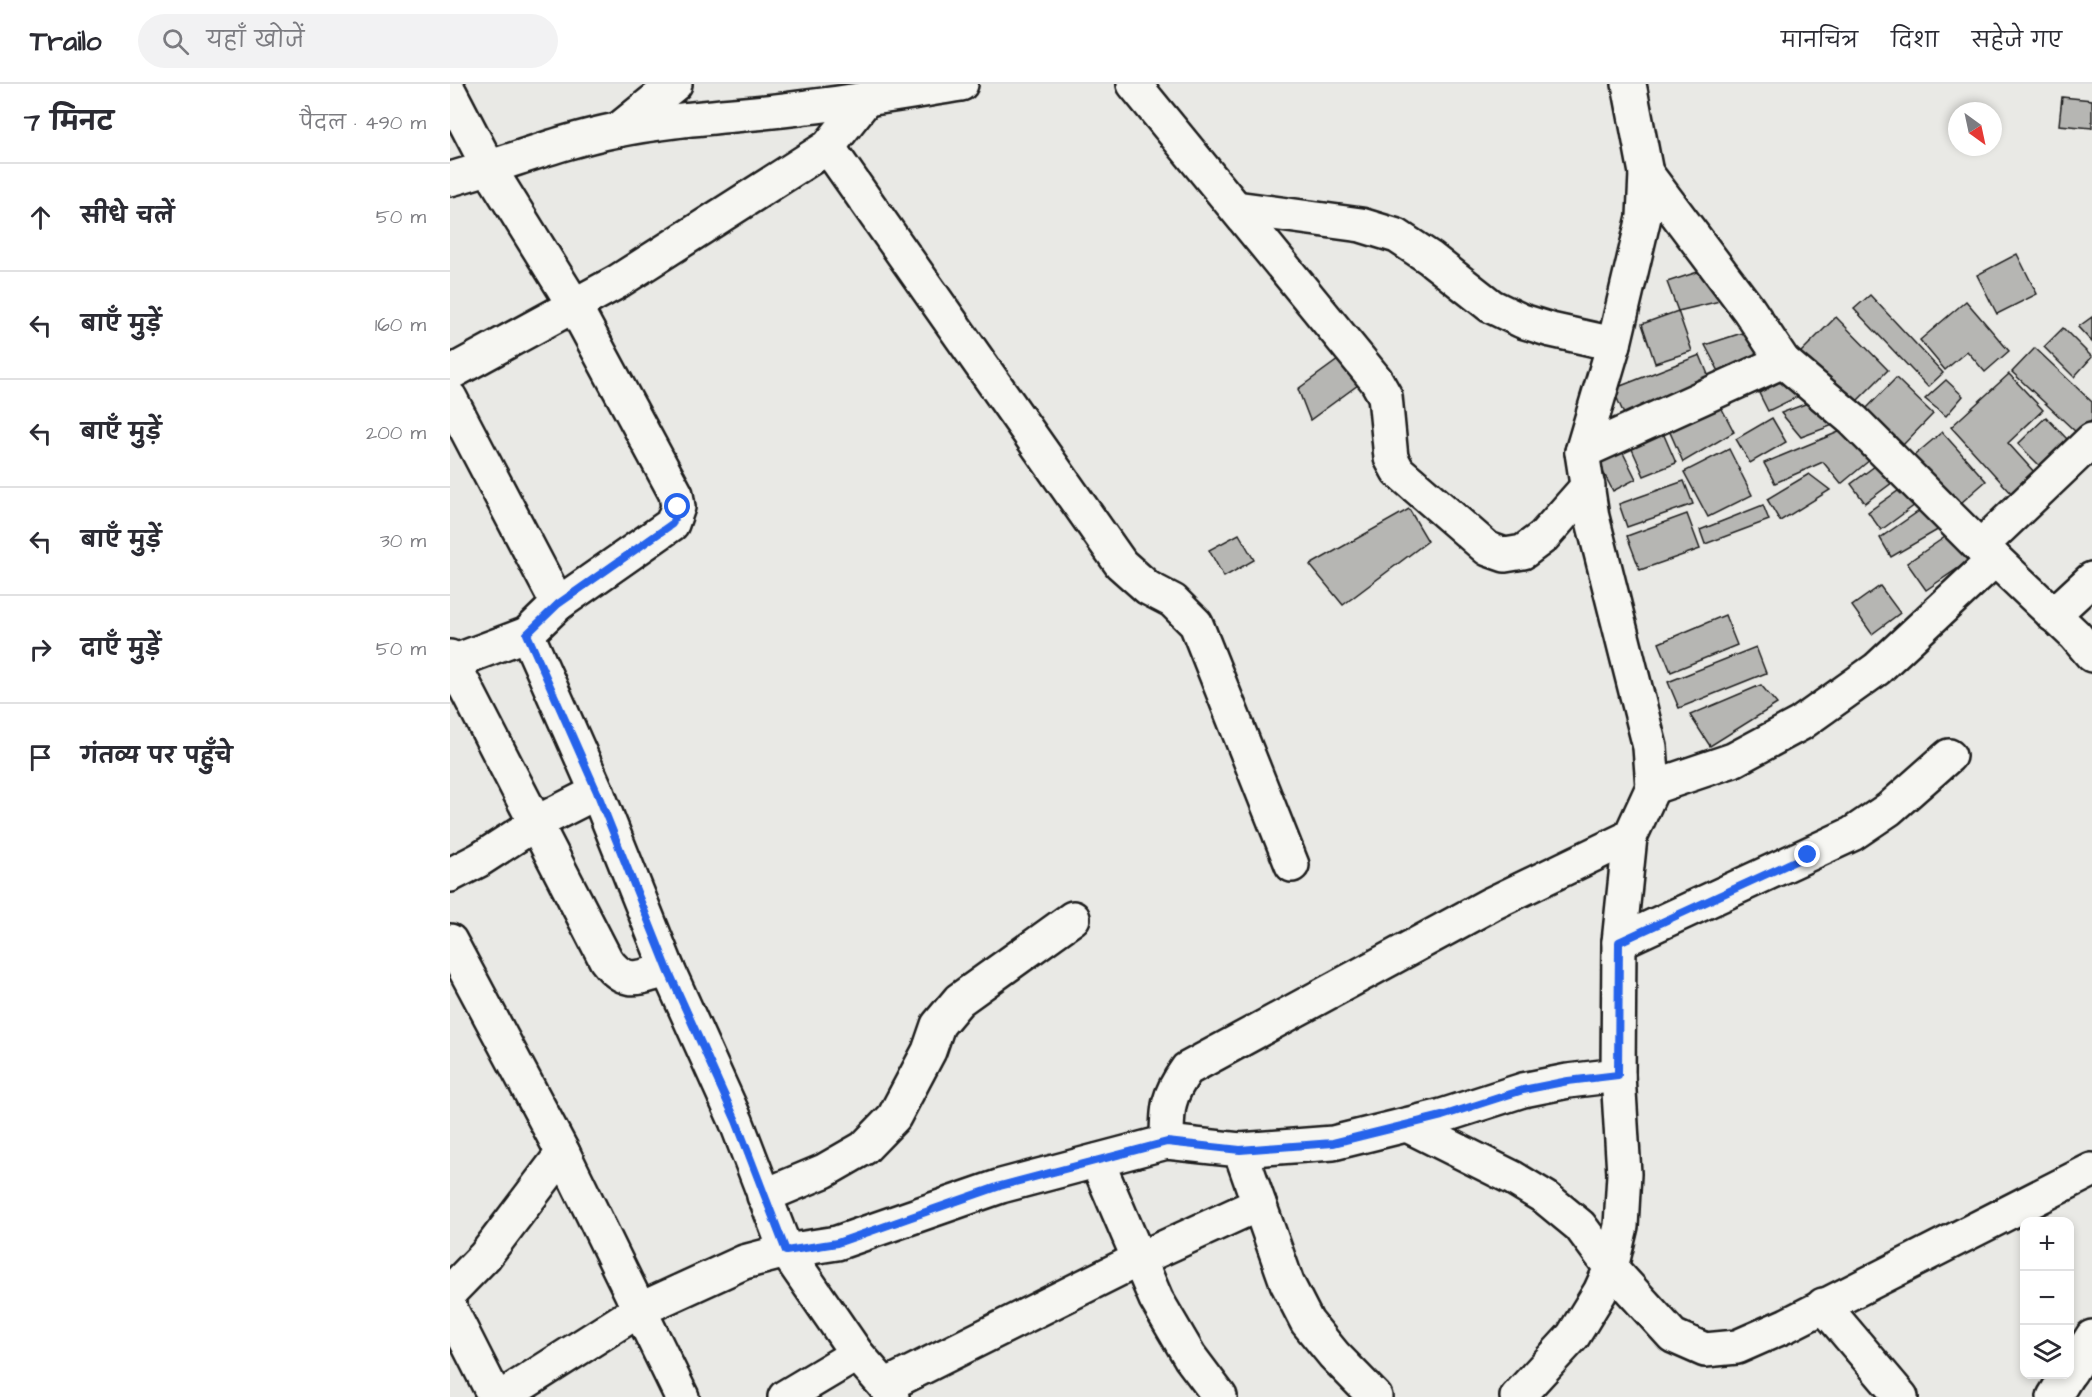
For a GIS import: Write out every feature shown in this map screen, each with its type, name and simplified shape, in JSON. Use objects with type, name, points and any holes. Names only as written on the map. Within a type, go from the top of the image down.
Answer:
[{"type":"street","points":[[618,130],[675,84]]},
{"type":"street","points":[[450,179],[565,142],[618,130],[715,116],[806,108],[961,84]]},
{"type":"street","points":[[1134,84],[1376,380],[1385,396],[1391,458],[1398,471],[1488,549],[1505,555],[1523,552],[1543,537],[1588,486]]},
{"type":"street","points":[[1525,1394],[1573,1336],[1600,1292],[1611,1268],[1621,1226],[1624,1174],[1618,1075],[1619,942],[1630,837],[1653,787],[1650,747],[1592,517],[1582,452],[1614,344],[1644,217],[1646,173],[1629,84]]},
{"type":"street","points":[[450,93],[489,168],[574,306],[676,494],[678,507],[672,524],[558,604],[527,634],[451,660],[606,960],[615,972],[632,979],[668,970]]},
{"type":"street","points":[[450,373],[617,282],[828,147],[867,98]]},
{"type":"street","points":[[828,147],[1121,564],[1148,588],[1173,601],[1196,624],[1292,865]]},
{"type":"street","points":[[1646,173],[1749,310],[1784,361],[1853,420],[1987,553],[2075,635],[2092,655]]},
{"type":"street","points":[[1236,208],[1361,225],[1397,236],[1430,258],[1491,306],[1521,321],[1614,344]]},
{"type":"street","points":[[1582,452],[1784,361]]},
{"type":"street","points":[[450,398],[558,604]]},
{"type":"street","points":[[1653,787],[1733,760],[1800,724],[1876,669],[2092,440]]},
{"type":"street","points":[[2053,615],[2092,579]]},
{"type":"street","points":[[527,634],[597,792],[668,970],[736,1121],[786,1251],[857,1354],[889,1392],[1139,1259],[1259,1204]]},
{"type":"street","points":[[1619,942],[1852,834],[1888,809],[1949,756]]},
{"type":"street","points":[[450,875],[479,860],[536,823],[597,792]]},
{"type":"street","points":[[1167,1142],[1167,1108],[1174,1087],[1187,1069],[1491,904],[1630,837]]},
{"type":"street","points":[[764,1196],[824,1171],[864,1148],[894,1117],[929,1051],[938,1025],[959,1000],[1073,918]]},
{"type":"street","points":[[450,941],[563,1152],[682,1397]]},
{"type":"street","points":[[502,1397],[639,1310],[744,1262],[786,1251],[837,1243],[1000,1186],[1167,1142],[1240,1150],[1333,1143],[1442,1116],[1523,1090],[1568,1081],[1618,1075]]},
{"type":"street","points":[[1407,1125],[1513,1178],[1546,1198],[1580,1226],[1611,1268],[1673,1336],[1705,1350],[1737,1347],[1787,1325],[2092,1170]]},
{"type":"street","points":[[1240,1150],[1287,1283],[1307,1322],[1334,1355],[1375,1397]]},
{"type":"street","points":[[450,1292],[484,1256],[563,1152]]},
{"type":"street","points":[[1097,1161],[1156,1299],[1184,1348],[1220,1397]]},
{"type":"street","points":[[1823,1305],[1901,1397]]},
{"type":"street","points":[[450,1308],[495,1397]]},
{"type":"street","points":[[2074,1365],[2092,1337]]},
{"type":"street","points":[[785,1397],[857,1354]]},
{"type":"street","points":[[2054,1397],[2065,1379]]},
{"type":"building","points":[[2062,97],[2092,100],[2092,128],[2059,125]]},
{"type":"building","points":[[2017,254],[2037,294],[1997,314],[1977,275]]},
{"type":"building","points":[[1710,268],[1720,301],[1678,311],[1667,282]]},
{"type":"building","points":[[1870,295],[1943,373],[1928,387],[1854,309]]},
{"type":"building","points":[[1966,301],[2009,351],[1985,372],[1967,351],[1945,370],[1920,340]]},
{"type":"building","points":[[1678,311],[1692,351],[1655,363],[1642,324]]},
{"type":"building","points":[[1836,317],[1888,370],[1848,410],[1796,357]]},
{"type":"building","points":[[2092,317],[2092,342],[2078,327]]},
{"type":"building","points":[[2063,328],[2092,357],[2074,377],[2044,347]]},
{"type":"building","points":[[1748,331],[1760,359],[1722,377],[1705,345]]},
{"type":"building","points":[[2035,348],[2092,402],[2092,420],[2078,434],[2012,372]]},
{"type":"building","points":[[1349,352],[1362,382],[1310,420],[1298,389]]},
{"type":"building","points":[[1700,355],[1711,382],[1626,419],[1613,389]]},
{"type":"building","points":[[2009,374],[2043,410],[2008,443],[2035,473],[2012,494],[1951,427]]},
{"type":"building","points":[[1788,378],[1805,393],[1768,411],[1759,393]]},
{"type":"building","points":[[1896,378],[1933,414],[1902,446],[1865,410]]},
{"type":"building","points":[[1946,380],[1963,396],[1946,416],[1925,399]]},
{"type":"building","points":[[1816,400],[1836,424],[1801,437],[1781,413]]},
{"type":"building","points":[[1720,405],[1734,432],[1683,462],[1669,430]]},
{"type":"building","points":[[2046,417],[2067,439],[2040,466],[2018,444]]},
{"type":"building","points":[[1772,418],[1786,442],[1750,463],[1736,439]]},
{"type":"building","points":[[1846,429],[1871,459],[1841,484],[1823,462],[1775,483],[1764,463]]},
{"type":"building","points":[[1942,432],[1986,481],[1954,509],[1910,459]]},
{"type":"building","points":[[1663,433],[1676,463],[1644,476],[1631,447]]},
{"type":"building","points":[[1620,447],[1636,479],[1613,491],[1596,458]]},
{"type":"building","points":[[1729,449],[1752,495],[1708,517],[1684,472]]},
{"type":"building","points":[[1879,463],[1893,482],[1865,503],[1851,484]]},
{"type":"building","points":[[1809,474],[1830,490],[1780,521],[1767,499]]},
{"type":"building","points":[[1684,481],[1693,504],[1627,527],[1619,504]]},
{"type":"building","points":[[1898,491],[1915,505],[1881,530],[1868,512]]},
{"type":"building","points":[[1763,505],[1769,520],[1705,544],[1700,530]]},
{"type":"building","points":[[1409,509],[1428,541],[1343,605],[1310,565]]},
{"type":"building","points":[[1922,509],[1941,528],[1891,557],[1880,538]]},
{"type":"building","points":[[1687,514],[1700,549],[1640,570],[1627,536]]},
{"type":"building","points":[[1951,533],[1970,560],[1926,590],[1907,563]]},
{"type":"building","points":[[1239,534],[1254,560],[1224,577],[1209,550]]},
{"type":"building","points":[[1880,586],[1900,613],[1872,634],[1852,606]]},
{"type":"building","points":[[1725,615],[1737,645],[1671,672],[1659,643]]},
{"type":"building","points":[[1756,647],[1766,673],[1679,708],[1668,682]]},
{"type":"building","points":[[1761,685],[1777,704],[1710,746],[1690,715]]},
{"type":"route","points":[[678,507],[672,524],[558,604],[527,634],[597,792],[668,970],[736,1121],[786,1251],[837,1243],[1000,1186],[1167,1142],[1240,1150],[1333,1143],[1442,1116],[1523,1090],[1568,1081],[1618,1075],[1619,942],[1808,855]]}]
